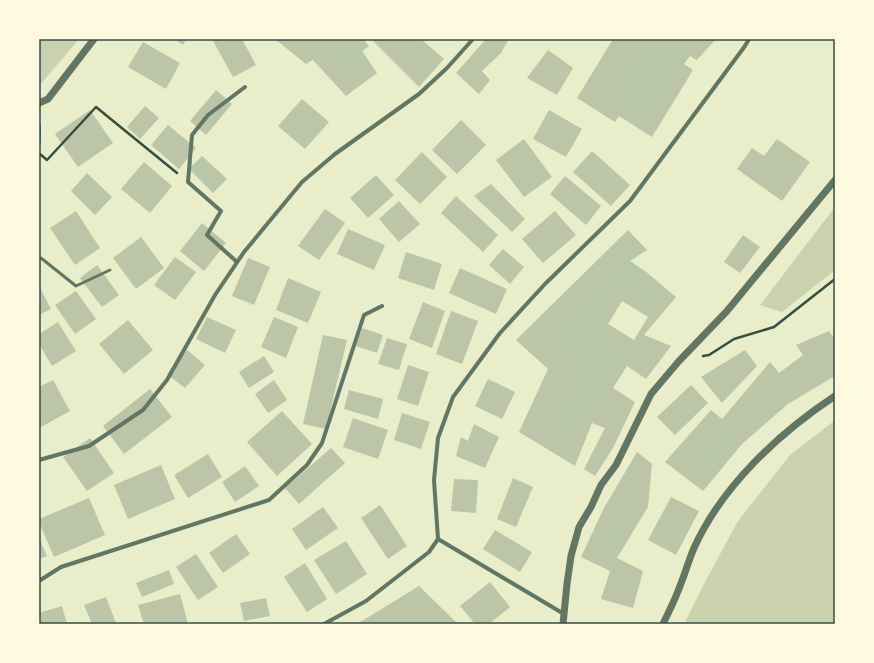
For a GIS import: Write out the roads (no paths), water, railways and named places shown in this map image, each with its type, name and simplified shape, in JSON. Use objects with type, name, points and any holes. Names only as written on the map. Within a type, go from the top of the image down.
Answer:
[{"type":"street","points":[[39,103],[48,99],[94,39]]},
{"type":"street","points":[[39,460],[89,446],[143,410],[167,380],[215,295],[237,262],[302,182],[336,154],[419,94],[447,68],[474,39]]},
{"type":"street","points":[[324,624],[366,601],[429,552],[438,539],[434,480],[438,438],[453,397],[500,333],[545,284],[630,200],[746,46],[749,39]]},
{"type":"street","points":[[237,262],[207,235],[221,211],[188,182],[192,135],[208,115],[245,87]]},
{"type":"street","points":[[39,126],[39,142]]},
{"type":"street","points":[[563,624],[566,584],[571,556],[579,527],[591,507],[601,485],[616,465],[652,394],[679,360],[728,311],[835,180]]},
{"type":"street","points":[[39,582],[61,567],[269,500],[307,465],[322,442],[364,315],[382,306]]},
{"type":"street","points":[[663,624],[678,592],[694,547],[712,517],[735,484],[763,453],[796,425],[835,396]]},
{"type":"street","points":[[438,539],[564,614]]},
{"type":"lane","points":[[39,259],[41,258],[76,286],[110,270]]}]
